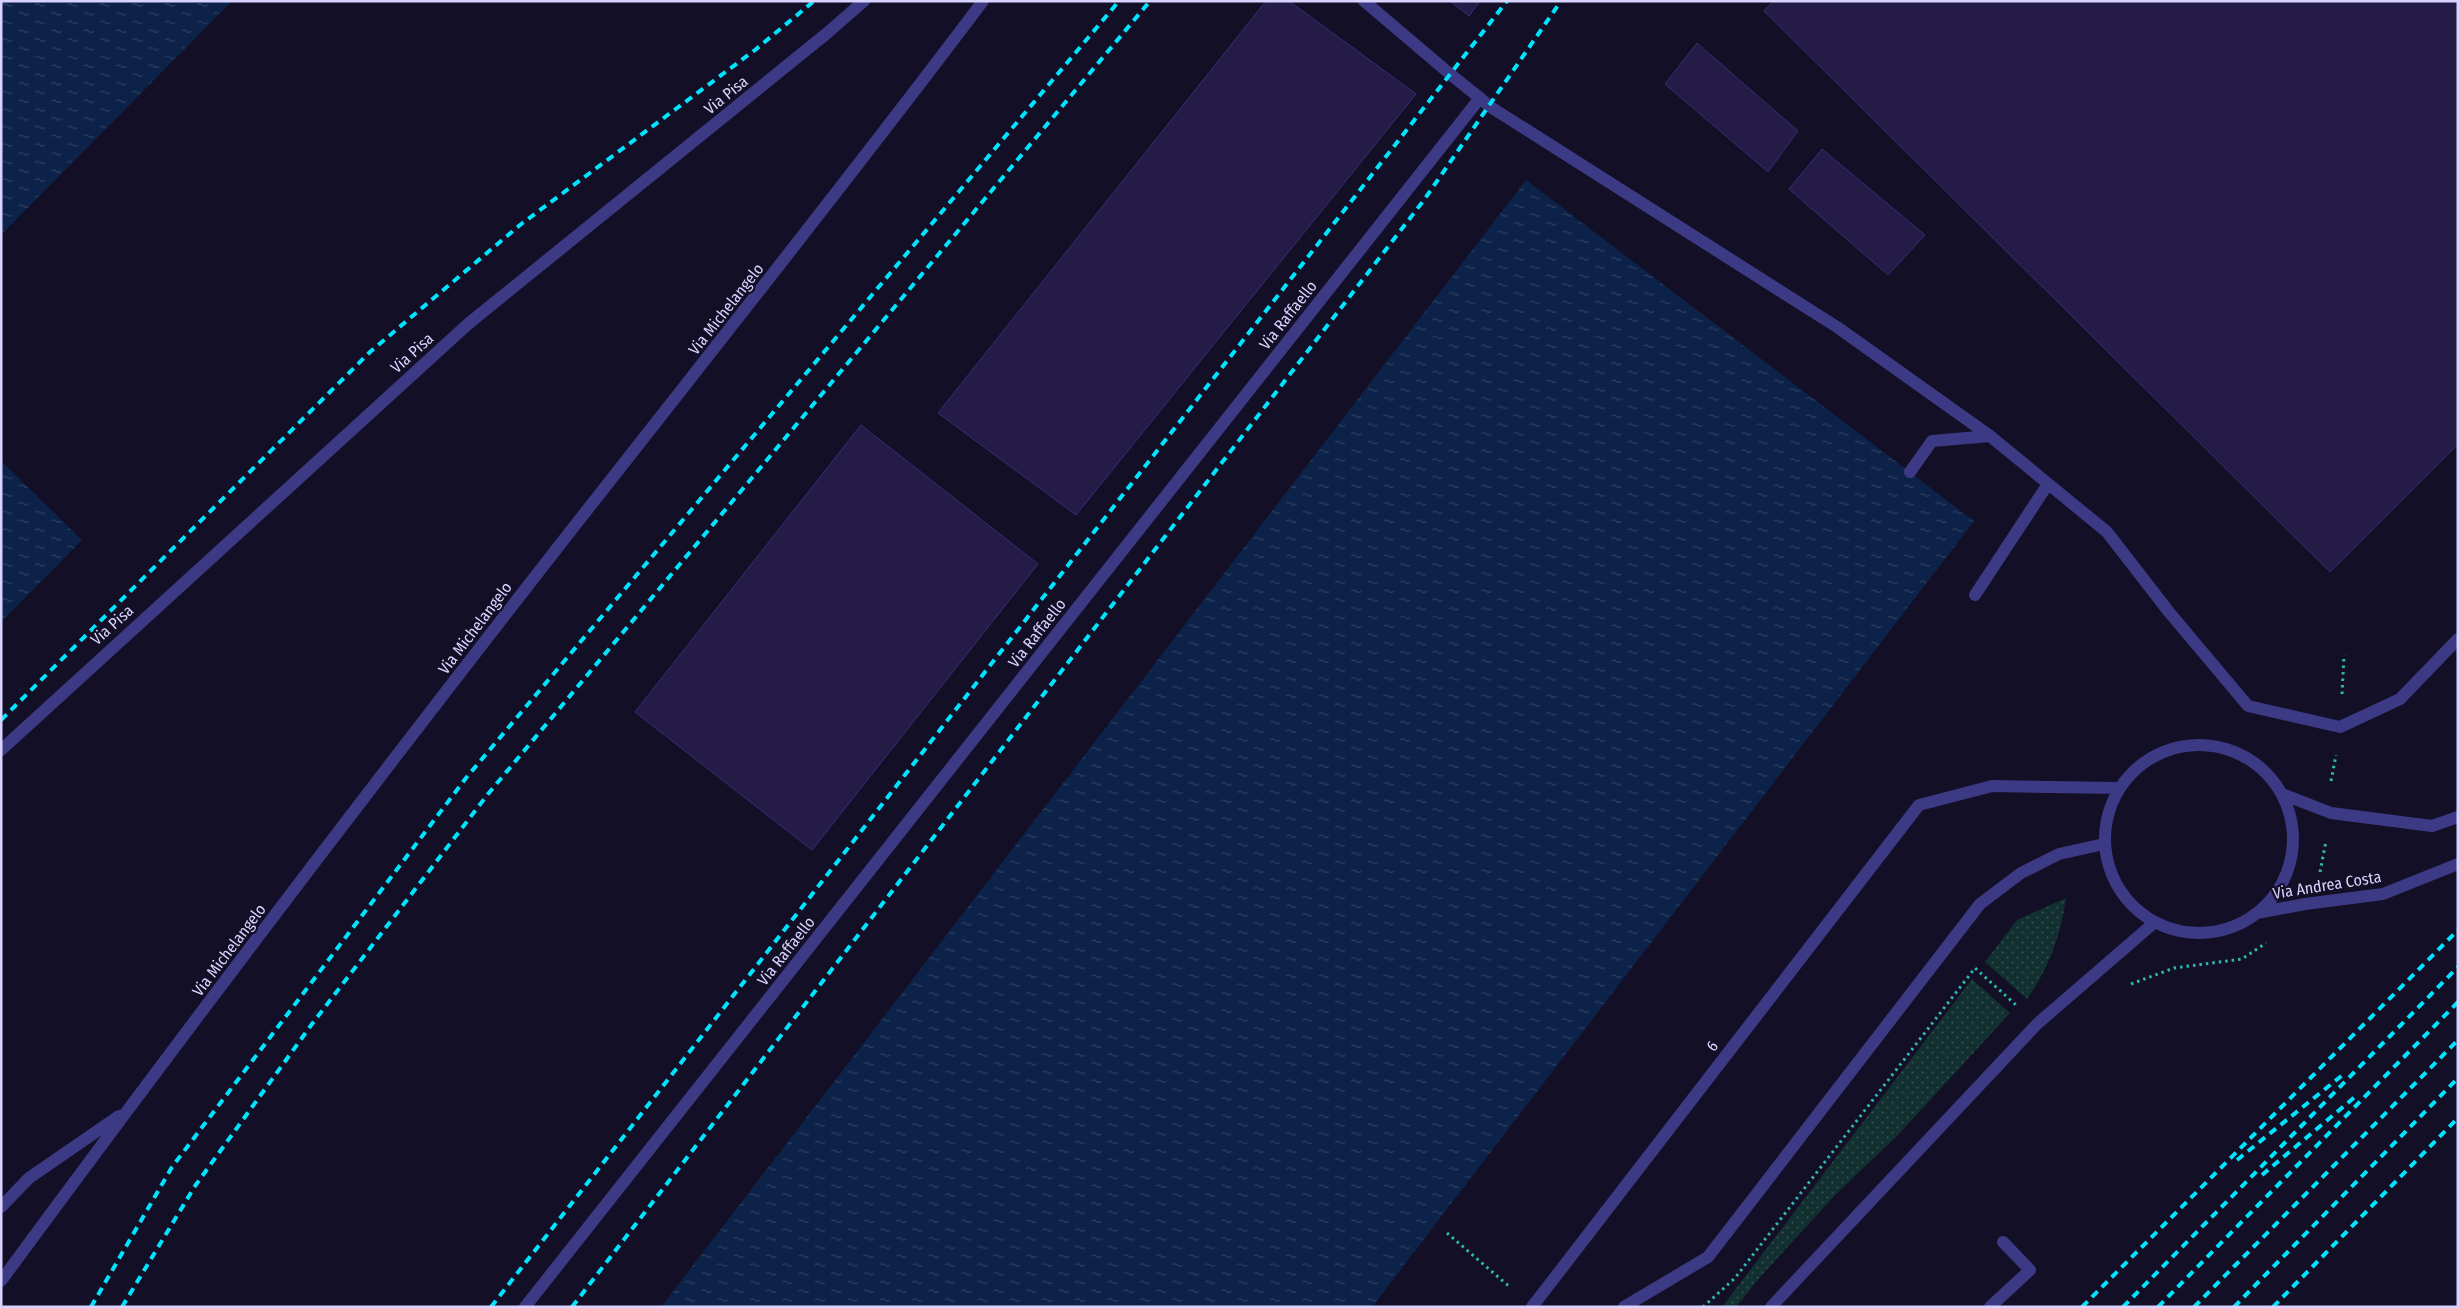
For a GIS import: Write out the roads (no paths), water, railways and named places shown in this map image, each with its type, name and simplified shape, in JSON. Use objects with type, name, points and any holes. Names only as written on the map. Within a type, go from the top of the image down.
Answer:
[{"type":"lane","name":"Via Pisa","points":[[1,750],[468,324],[818,41],[864,1]]},
{"type":"lane","name":"Via Michelangelo","points":[[1,1281],[126,1111],[523,592],[852,175],[984,1]]},
{"type":"lane","points":[[1364,1],[1489,106],[1836,327],[1990,436],[2107,532],[2248,706],[2340,727],[2400,699],[2458,638]]},
{"type":"lane","name":"Via Raffaello","points":[[525,1307],[1480,98]]},
{"type":"lane","points":[[1910,472],[1932,441],[1990,436]]},
{"type":"lane","points":[[1975,595],[2048,484]]},
{"type":"lane","points":[[2202,745],[2221,748],[2248,759],[2271,778],[2282,794],[2290,815],[2293,836],[2291,858],[2284,879],[2277,891],[2257,913],[2234,927],[2206,933],[2180,931],[2155,922],[2134,909],[2119,890],[2109,868],[2104,844],[2107,815],[2119,788],[2131,772],[2147,760],[2164,751],[2183,746],[2202,745]]},
{"type":"lane","name":"6","points":[[1532,1307],[1919,804],[1992,786],[2119,788]]},
{"type":"lane","points":[[2282,794],[2331,813],[2432,826],[2458,816]]},
{"type":"lane","points":[[1624,1307],[1708,1256],[1980,904],[2021,873],[2059,854],[2104,844]]},
{"type":"lane","name":"Via Andrea Costa","points":[[2257,913],[2305,904],[2383,894],[2458,864]]},
{"type":"lane","points":[[1773,1306],[2037,1024],[2155,922]]},
{"type":"lane","points":[[1,1207],[29,1178],[62,1153],[126,1111]]},
{"type":"lane","points":[[1990,1307],[2030,1270],[2003,1242]]},
{"type":"water","points":[[1,1],[232,1],[1,235]]},
{"type":"water","points":[[1526,180],[1974,521],[1372,1307],[661,1307]]},
{"type":"water","points":[[1,461],[82,540],[1,622]]},
{"type":"railway","points":[[1,720],[370,352],[520,225],[755,50],[814,1]]},
{"type":"railway","points":[[91,1307],[172,1167],[466,778],[1119,1]]},
{"type":"railway","points":[[122,1307],[195,1186],[312,1024],[488,794],[1150,1]]},
{"type":"railway","points":[[491,1307],[1507,1]]},
{"type":"railway","points":[[572,1307],[1424,200],[1561,1]]},
{"type":"railway","points":[[2082,1307],[2458,930]]},
{"type":"railway","points":[[2123,1307],[2458,967]]},
{"type":"railway","points":[[2158,1307],[2458,1002]]},
{"type":"railway","points":[[2194,1307],[2458,1040]]},
{"type":"railway","points":[[2237,1160],[2345,1073]]},
{"type":"railway","points":[[2234,1307],[2458,1078]]},
{"type":"railway","points":[[2262,1175],[2356,1096]]},
{"type":"railway","points":[[2273,1307],[2458,1118]]}]
